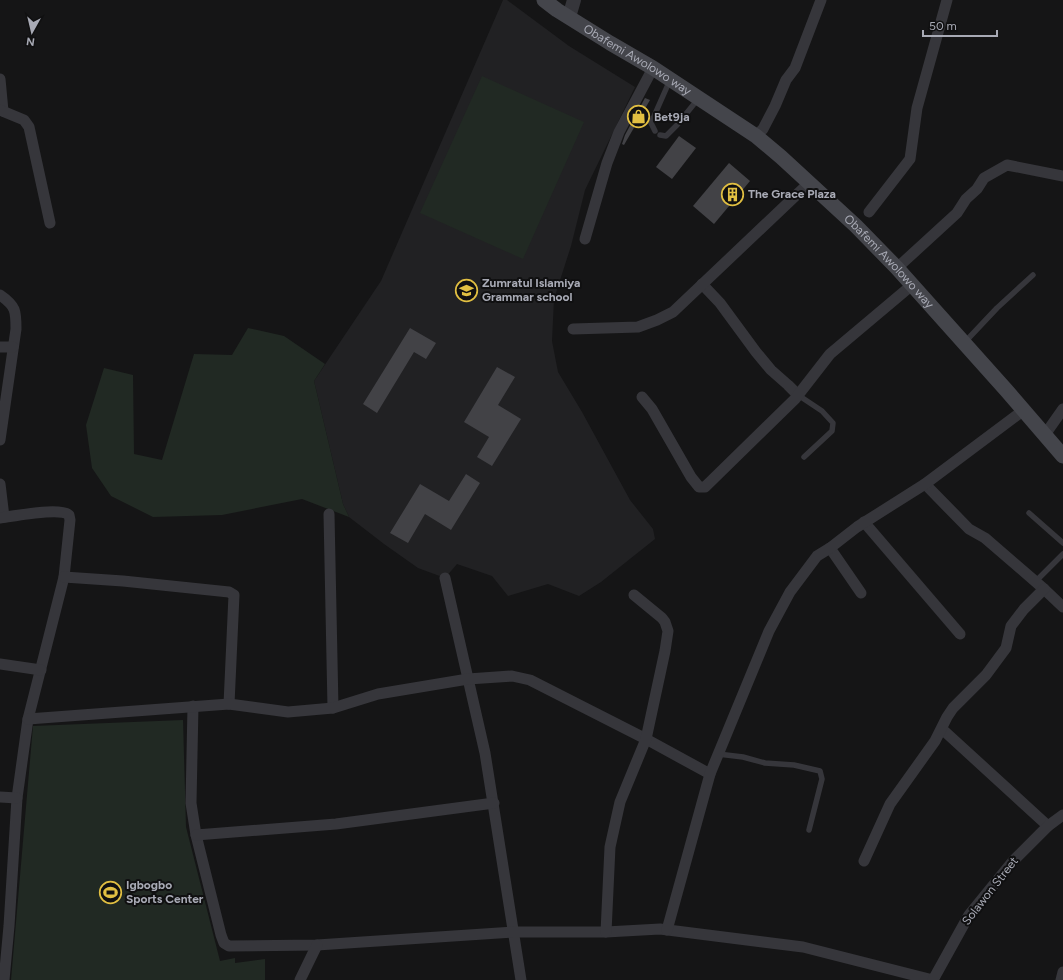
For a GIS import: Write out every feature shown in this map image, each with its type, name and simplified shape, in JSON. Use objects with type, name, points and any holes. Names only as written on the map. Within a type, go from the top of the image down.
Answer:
[{"type":"main road","name":"Obafemi Awolowo way","points":[[544,0],[568,17],[653,68],[756,136],[856,226],[897,268],[1024,410],[1044,436],[1063,456]]},
{"type":"street","points":[[568,17],[574,0]]},
{"type":"street","points":[[756,136],[763,129],[786,80],[795,68],[821,0]]},
{"type":"street","points":[[869,212],[910,159],[917,108],[947,0]]},
{"type":"street","points":[[585,239],[607,163],[620,132],[653,68]]},
{"type":"street","points":[[0,79],[1,110],[24,120],[30,127],[50,223]]},
{"type":"street","points":[[897,268],[957,213],[966,199],[977,189],[984,178],[1007,165],[1063,176]]},
{"type":"street","points":[[573,329],[638,327],[673,312],[808,183]]},
{"type":"street","points":[[702,284],[720,302],[771,370],[798,395]]},
{"type":"street","points":[[642,397],[652,409],[691,477],[700,487],[705,487],[798,395],[830,354],[912,285]]},
{"type":"street","points":[[0,295],[11,304],[16,311],[16,329],[0,440]]},
{"type":"street","points":[[0,347],[13,347]]},
{"type":"street","points":[[1044,436],[1063,409]]},
{"type":"street","points":[[667,930],[710,774],[769,631],[790,592],[817,556],[864,522],[925,484],[1024,410]]},
{"type":"street","points":[[0,484],[2,518],[56,511],[67,513],[70,520],[64,577],[28,719],[17,798],[5,926],[4,980]]},
{"type":"street","points":[[925,484],[969,529],[985,538],[1040,585],[1063,607]]},
{"type":"street","points":[[329,514],[333,708]]},
{"type":"street","points":[[864,522],[960,634]]},
{"type":"street","points":[[830,548],[861,593]]},
{"type":"street","points":[[64,577],[123,581],[222,591],[229,592],[234,595],[229,704]]},
{"type":"street","points":[[445,578],[485,753],[522,980]]},
{"type":"street","points":[[864,862],[890,804],[935,741],[953,708],[986,675],[1006,648],[1011,626],[1040,585]]},
{"type":"street","points":[[606,932],[610,847],[620,802],[646,739],[668,631],[662,618],[634,595]]},
{"type":"street","points":[[0,664],[40,670]]},
{"type":"street","points":[[28,719],[229,704],[288,712],[333,708],[378,694],[468,680],[512,676],[522,678],[646,739],[710,774]]},
{"type":"street","points":[[193,706],[191,803],[196,835],[224,943],[229,946],[317,945],[514,932],[606,932],[660,929],[803,946],[933,980]]},
{"type":"street","points":[[942,729],[1048,826]]},
{"type":"street","points":[[0,796],[17,798]]},
{"type":"street","points":[[196,835],[336,824],[494,803]]},
{"type":"street","name":"Solawon Street","points":[[933,980],[968,915],[1013,861],[1048,826],[1063,814]]},
{"type":"street","points":[[300,980],[317,945]]},
{"type":"street","points":[[1061,980],[1063,972]]},
{"type":"lane","points":[[655,131],[651,123],[670,79]]},
{"type":"lane","points":[[660,135],[666,136],[698,99]]},
{"type":"lane","points":[[964,344],[997,308],[1033,274]]},
{"type":"lane","points":[[798,395],[822,411],[833,423],[832,431],[804,457]]},
{"type":"lane","points":[[1029,513],[1063,542]]},
{"type":"lane","points":[[1040,585],[1063,554]]},
{"type":"lane","points":[[718,754],[743,757],[765,763],[794,765],[820,771],[822,779],[809,830]]},
{"type":"shaded area","name":"Zumratul Islamiya Grammar school","points":[[503,0],[507,0],[569,46],[635,87],[585,190],[571,246],[554,299],[552,341],[558,372],[582,412],[630,500],[653,529],[655,539],[601,582],[579,596],[548,584],[508,596],[492,576],[457,564],[445,578],[418,568],[349,517],[343,504],[314,381],[381,281]]},
{"type":"shaded area","points":[[482,76],[584,122],[523,259],[420,213]]},
{"type":"shaded area","points":[[248,328],[284,336],[325,364],[314,381],[343,504],[349,517],[302,499],[222,515],[153,517],[111,496],[92,468],[86,425],[104,368],[133,375],[134,454],[162,460],[194,354],[232,355]]},
{"type":"shaded area","name":"Igbogbo Sports Center","points":[[183,720],[186,827],[220,961],[235,958],[235,963],[265,959],[265,980],[11,980],[33,726]]},
{"type":"building","points":[[645,98],[650,100],[624,145],[622,144],[625,135]]},
{"type":"building","points":[[679,136],[696,148],[672,179],[656,167]]},
{"type":"building","name":"The Grace Plaza","points":[[729,163],[750,181],[714,224],[693,206]]},
{"type":"building","points":[[410,328],[436,343],[426,359],[414,352],[377,413],[363,404]]},
{"type":"building","points":[[497,367],[515,377],[498,405],[521,419],[492,466],[477,457],[489,437],[464,422]]},
{"type":"building","points":[[466,474],[480,483],[451,530],[425,514],[408,543],[390,533],[420,484],[449,501]]},
{"type":"place","name":"Bet9ja","points":[[638,117]]},
{"type":"place","name":"The Grace Plaza","points":[[732,194]]},
{"type":"place","name":"Zumratul Islamiya Grammar school","points":[[466,290]]},
{"type":"place","name":"Igbogbo Sports Center","points":[[111,892]]}]
